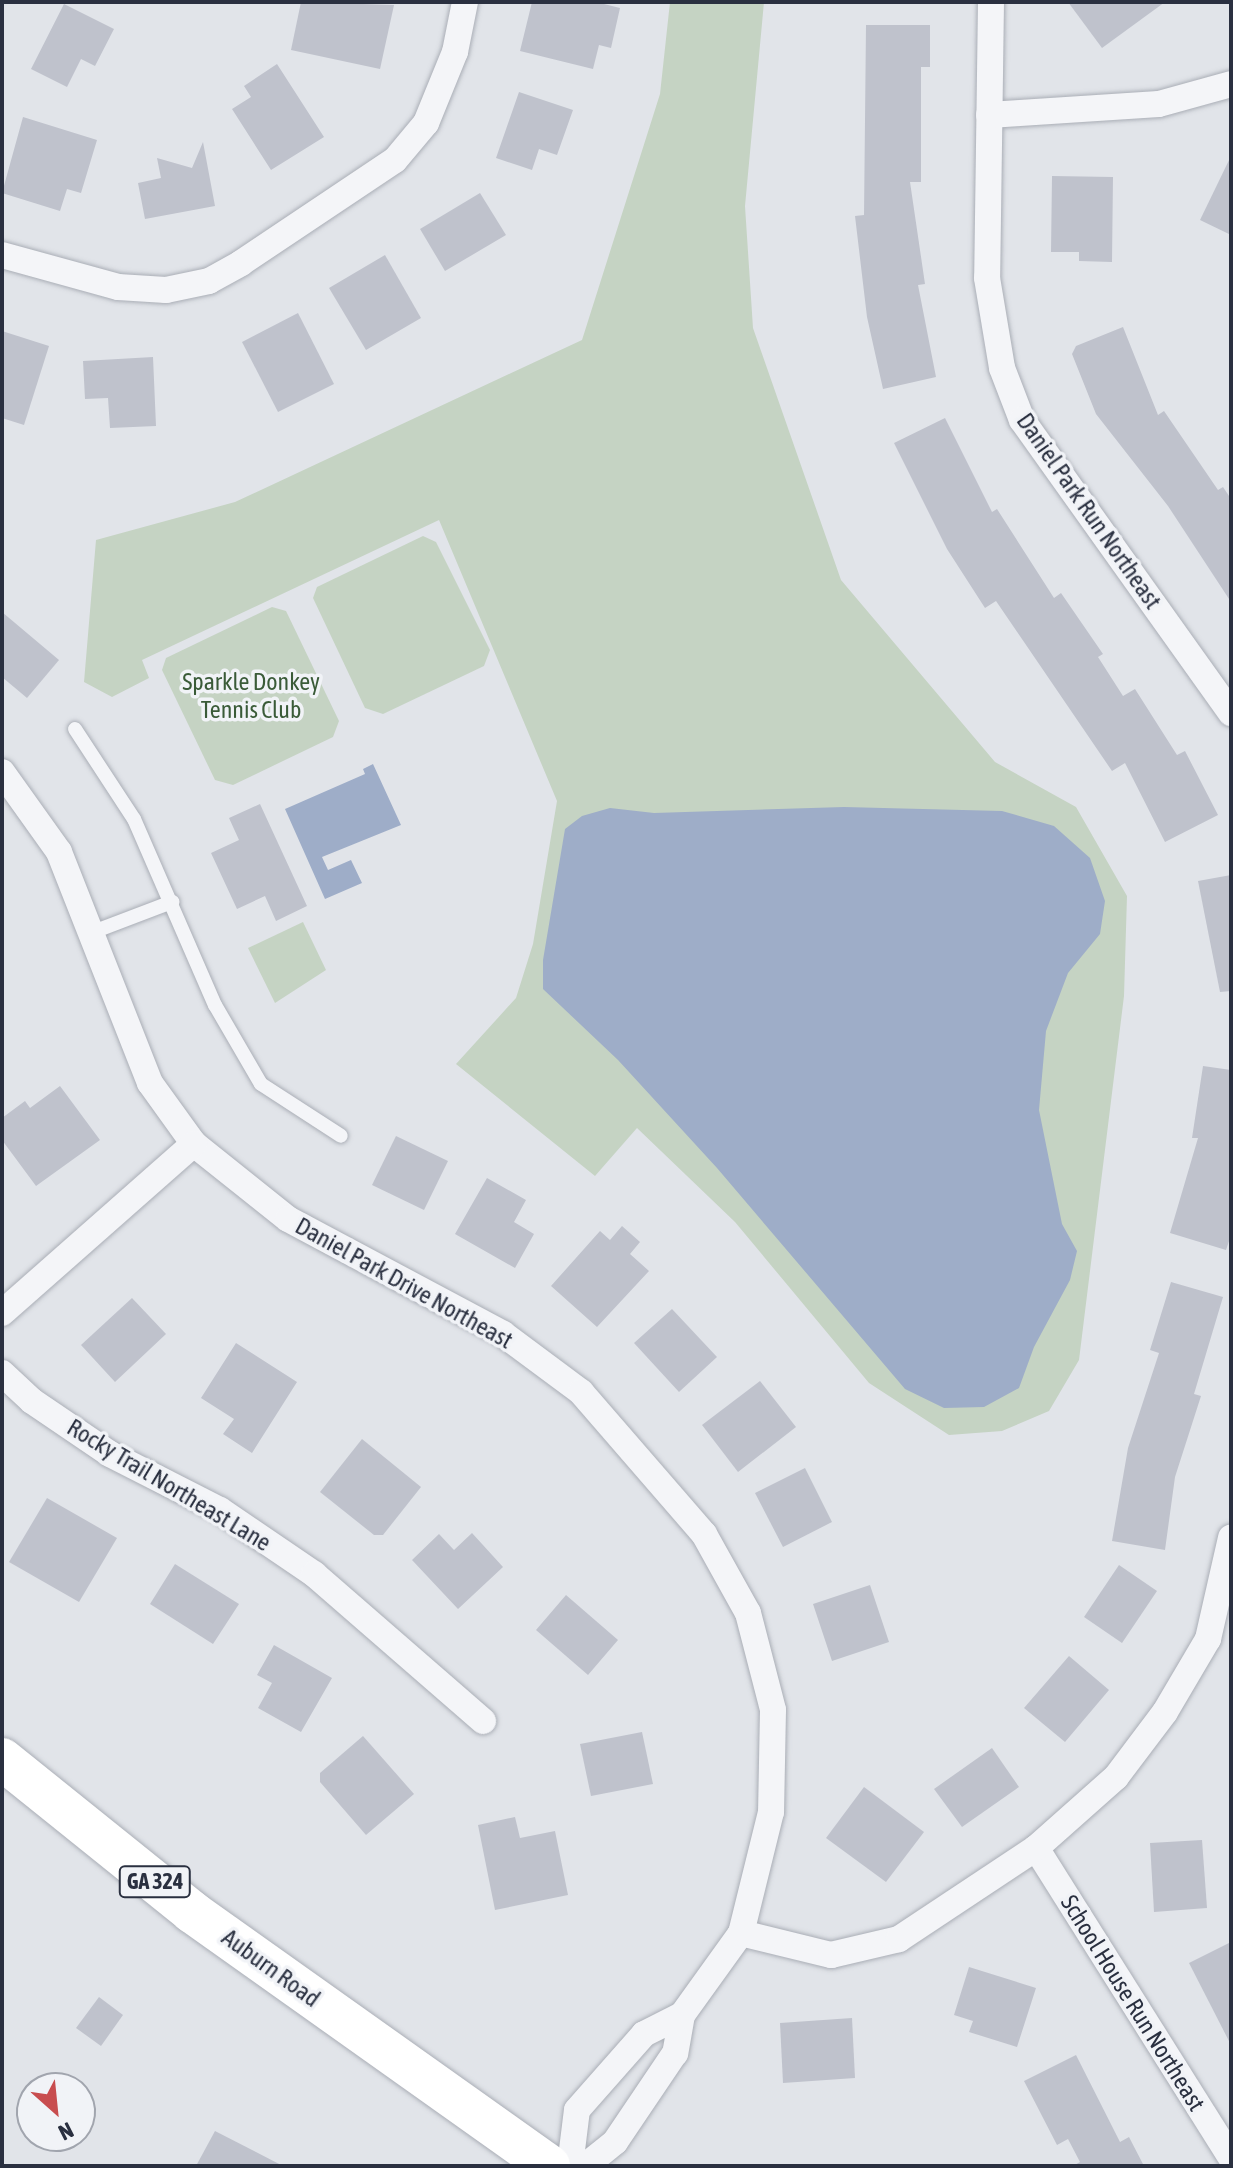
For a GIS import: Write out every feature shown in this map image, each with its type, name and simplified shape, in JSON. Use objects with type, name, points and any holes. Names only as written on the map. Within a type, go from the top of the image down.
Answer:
[{"type":"main road","name":"Auburn Road","points":[[2,1759],[192,1912],[549,2166]]},
{"type":"street","points":[[2,255],[118,287],[166,290],[209,281],[395,160],[426,123],[455,52],[465,2]]},
{"type":"street","name":"Daniel Park Run Northeast","points":[[991,2],[987,278],[1002,368],[1022,420],[1231,713]]},
{"type":"street","points":[[989,115],[1159,104],[1231,84]]},
{"type":"street","name":"Daniel Park Drive Northeast","points":[[2,772],[59,852],[150,1083],[194,1144],[288,1219],[503,1334],[581,1392],[704,1534],[748,1613],[773,1710],[771,1812],[741,1933],[682,2015]]},
{"type":"street","points":[[2,1313],[194,1144]]},
{"type":"street","name":"Rocky Trail Northeast Lane","points":[[2,1373],[32,1401],[110,1454],[220,1510],[314,1574],[483,1721]]},
{"type":"street","points":[[741,1933],[831,1955],[899,1939],[1036,1848],[1116,1777],[1165,1712],[1208,1639],[1231,1538]]},
{"type":"street","name":"School House Run Northeast","points":[[1036,1848],[1231,2158]]},
{"type":"street","points":[[570,2166],[577,2110],[644,2034],[682,2015]]},
{"type":"street","points":[[585,2166],[615,2142],[675,2053],[682,2015]]},
{"type":"lane","points":[[75,729],[134,819],[215,1005],[261,1084],[341,1136]]},
{"type":"lane","points":[[93,932],[172,902]]},
{"type":"green space","points":[[670,2],[764,2],[745,206],[753,328],[841,580],[995,762],[1076,807],[1127,896],[1124,996],[1079,1360],[1049,1411],[1002,1431],[949,1435],[869,1383],[735,1222],[637,1128],[595,1176],[456,1064],[516,998],[533,944],[557,801],[439,520],[142,660],[149,678],[112,697],[84,682],[96,540],[235,502],[582,340],[660,94]]},
{"type":"green space","name":"Sparkle Donkey Tennis Club","points":[[423,536],[436,542],[490,650],[484,666],[383,714],[365,708],[313,598],[317,587]]},
{"type":"green space","name":"Sparkle Donkey Tennis Club","points":[[272,607],[286,611],[339,721],[333,737],[233,785],[215,780],[162,670],[166,658]]},
{"type":"green space","points":[[303,922],[326,970],[275,1003],[248,948]]},
{"type":"water","points":[[373,764],[401,825],[322,857],[328,870],[351,860],[362,883],[325,899],[285,809],[365,774],[363,769]]},
{"type":"water","points":[[844,807],[1002,811],[1054,826],[1090,858],[1105,901],[1100,934],[1068,973],[1046,1031],[1039,1110],[1062,1224],[1077,1251],[1070,1280],[1034,1347],[1019,1388],[984,1407],[944,1408],[905,1389],[717,1168],[618,1060],[543,989],[543,960],[565,829],[582,816],[610,808],[654,813]]},
{"type":"building","points":[[301,2],[394,5],[380,69],[291,50]]},
{"type":"building","points":[[532,2],[596,2],[620,8],[611,48],[599,45],[593,69],[520,51]]},
{"type":"building","points":[[1068,2],[1165,2],[1102,48]]},
{"type":"building","points":[[64,4],[114,29],[95,66],[81,59],[67,87],[31,69]]},
{"type":"building","points":[[866,25],[930,25],[930,67],[921,67],[921,182],[910,182],[925,284],[918,285],[936,377],[883,389],[867,317],[855,216],[864,215]]},
{"type":"building","points":[[277,64],[324,137],[271,170],[232,109],[251,97],[244,86]]},
{"type":"building","points":[[519,92],[573,110],[557,155],[539,149],[532,170],[496,158]]},
{"type":"building","points":[[23,117],[97,140],[81,193],[67,189],[60,211],[2,193]]},
{"type":"building","points":[[203,142],[215,206],[145,219],[138,183],[161,178],[157,158],[192,168]]},
{"type":"building","points":[[1231,156],[1231,235],[1200,220]]},
{"type":"building","points":[[1052,176],[1113,177],[1112,262],[1079,261],[1079,252],[1051,252]]},
{"type":"building","points":[[480,193],[506,235],[445,271],[420,229]]},
{"type":"building","points":[[385,255],[421,318],[366,350],[329,288]]},
{"type":"building","points":[[298,313],[334,384],[278,412],[242,342]]},
{"type":"building","points":[[1123,327],[1158,415],[1164,411],[1218,490],[1223,487],[1231,499],[1231,602],[1168,506],[1096,414],[1072,354],[1076,346]]},
{"type":"building","points":[[2,331],[49,346],[24,425],[2,418]]},
{"type":"building","points":[[153,357],[156,426],[110,428],[108,398],[85,399],[83,361]]},
{"type":"building","points":[[945,418],[992,512],[997,509],[1054,598],[1061,593],[1103,654],[1098,657],[1123,696],[1135,689],[1177,755],[1185,751],[1218,815],[1165,842],[1125,763],[1112,771],[996,601],[985,608],[947,549],[894,443]]},
{"type":"building","points":[[2,612],[59,660],[27,698],[2,677]]},
{"type":"building","points":[[260,804],[307,906],[276,921],[265,896],[237,909],[211,853],[239,840],[229,818]]},
{"type":"building","points":[[1231,875],[1231,991],[1220,992],[1198,881]]},
{"type":"building","points":[[1203,1066],[1231,1070],[1231,1235],[1226,1250],[1170,1233],[1198,1138],[1192,1138]]},
{"type":"building","points":[[60,1086],[100,1140],[36,1186],[2,1140],[2,1118],[25,1101],[30,1108]]},
{"type":"building","points":[[396,1136],[448,1161],[424,1210],[372,1185]]},
{"type":"building","points":[[487,1178],[526,1200],[514,1222],[534,1234],[515,1268],[455,1234]]},
{"type":"building","points":[[622,1226],[640,1242],[630,1254],[649,1271],[597,1327],[551,1286],[600,1231],[610,1240]]},
{"type":"building","points":[[1171,1282],[1223,1297],[1194,1394],[1201,1396],[1175,1477],[1165,1550],[1112,1541],[1128,1448],[1159,1353],[1150,1350]]},
{"type":"building","points":[[132,1298],[166,1334],[115,1382],[81,1345]]},
{"type":"building","points":[[672,1309],[717,1357],[679,1392],[634,1343]]},
{"type":"building","points":[[236,1343],[297,1382],[252,1453],[223,1434],[234,1419],[201,1398]]},
{"type":"building","points":[[760,1381],[796,1427],[738,1472],[702,1425]]},
{"type":"building","points":[[362,1439],[421,1487],[383,1535],[374,1535],[320,1492]]},
{"type":"building","points":[[805,1468],[832,1522],[783,1547],[755,1493]]},
{"type":"building","points":[[47,1498],[117,1538],[79,1602],[9,1562]]},
{"type":"building","points":[[472,1533],[503,1567],[458,1609],[412,1560],[439,1534],[454,1550]]},
{"type":"building","points":[[175,1564],[239,1604],[213,1644],[150,1604]]},
{"type":"building","points":[[1119,1565],[1157,1591],[1122,1643],[1084,1617]]},
{"type":"building","points":[[870,1585],[889,1642],[832,1661],[813,1604]]},
{"type":"building","points":[[566,1595],[618,1640],[588,1675],[536,1630]]},
{"type":"building","points":[[274,1645],[332,1678],[301,1732],[258,1708],[272,1683],[257,1675]]},
{"type":"building","points":[[1069,1656],[1109,1690],[1065,1742],[1024,1708]]},
{"type":"building","points":[[642,1732],[653,1784],[591,1796],[580,1744]]},
{"type":"building","points":[[363,1736],[414,1794],[366,1835],[320,1782],[320,1773]]},
{"type":"building","points":[[992,1748],[1019,1787],[962,1827],[934,1789]]},
{"type":"building","points":[[864,1787],[924,1832],[886,1882],[826,1838]]},
{"type":"building","points":[[515,1817],[520,1838],[555,1831],[568,1895],[495,1910],[478,1825]]},
{"type":"building","points":[[1202,1840],[1207,1908],[1154,1912],[1150,1843]]},
{"type":"building","points":[[1231,1942],[1231,2045],[1189,1963]]},
{"type":"building","points":[[969,1967],[1036,1988],[1017,2047],[969,2032],[973,2021],[954,2015]]},
{"type":"building","points":[[99,1997],[123,2015],[101,2046],[76,2028]]},
{"type":"building","points":[[852,2018],[855,2078],[783,2083],[780,2023]]},
{"type":"building","points":[[1076,2055],[1120,2142],[1129,2137],[1144,2166],[1073,2166],[1080,2162],[1068,2139],[1057,2145],[1024,2081]]},
{"type":"building","points":[[215,2131],[283,2166],[196,2166]]}]
